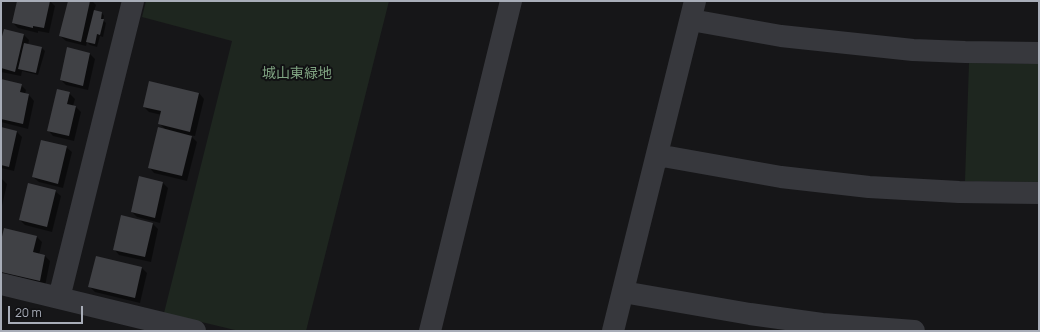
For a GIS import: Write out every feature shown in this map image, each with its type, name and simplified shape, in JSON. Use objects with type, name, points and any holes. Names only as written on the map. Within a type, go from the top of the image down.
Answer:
[{"type":"street","points":[[59,298],[133,1]]},
{"type":"street","points":[[430,331],[511,1]]},
{"type":"street","points":[[613,331],[693,10],[781,36],[913,50],[1039,53]]},
{"type":"street","points":[[657,155],[781,178],[869,187],[959,192],[1039,193]]},
{"type":"street","points":[[1,284],[195,331]]},
{"type":"street","points":[[623,292],[750,314],[822,324],[914,331]]},
{"type":"green space","name":"城山東緑地","points":[[146,1],[389,1],[306,331],[239,331],[164,313],[232,41],[142,17]]},
{"type":"green space","points":[[969,63],[1039,64],[1039,182],[965,181]]},
{"type":"building","points":[[17,1],[50,1],[44,28],[33,26],[33,28],[12,23]]},
{"type":"building","points":[[68,1],[90,1],[81,42],[59,36]]},
{"type":"building","points":[[94,10],[102,12],[101,19],[104,19],[100,35],[97,34],[95,44],[86,42]]},
{"type":"building","points":[[4,29],[24,34],[15,72],[1,68],[1,40]]},
{"type":"building","points":[[24,43],[42,47],[36,73],[18,69]]},
{"type":"building","points":[[67,47],[90,53],[83,86],[60,80]]},
{"type":"building","points":[[1,79],[22,84],[20,92],[29,94],[23,124],[1,119]]},
{"type":"building","points":[[149,81],[199,93],[190,132],[158,124],[161,111],[143,107]]},
{"type":"building","points":[[57,89],[70,92],[67,104],[76,106],[69,136],[47,131]]},
{"type":"building","points":[[1,127],[17,131],[9,167],[1,165]]},
{"type":"building","points":[[158,127],[192,136],[182,176],[148,168]]},
{"type":"building","points":[[41,140],[67,146],[58,184],[32,177]]},
{"type":"building","points":[[139,176],[163,182],[155,218],[131,212]]},
{"type":"building","points":[[28,183],[56,190],[47,227],[19,220]]},
{"type":"building","points":[[121,215],[153,223],[145,257],[113,250]]},
{"type":"building","points":[[4,228],[37,236],[33,252],[45,255],[40,281],[1,272],[1,241]]},
{"type":"building","points":[[96,256],[142,267],[135,298],[88,287]]}]
